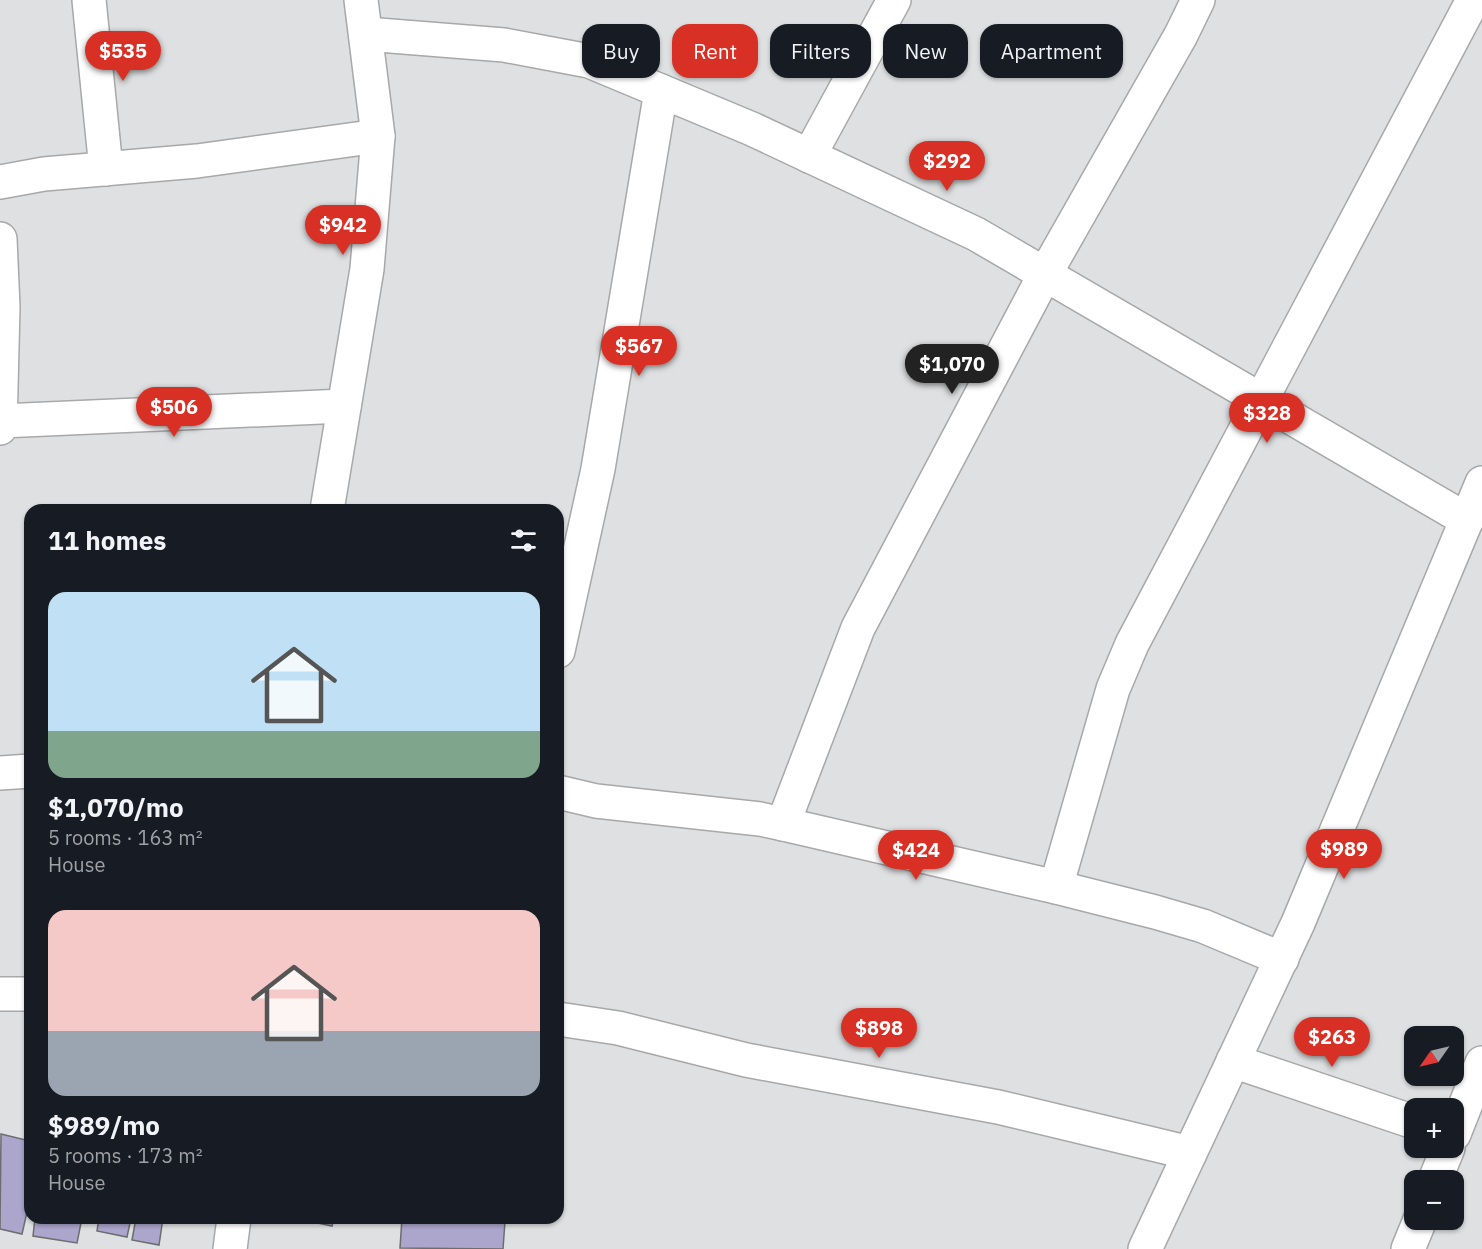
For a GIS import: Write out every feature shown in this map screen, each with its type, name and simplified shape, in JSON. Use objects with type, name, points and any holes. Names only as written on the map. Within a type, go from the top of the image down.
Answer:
[{"type":"street","points":[[89,0],[106,169]]},
{"type":"street","points":[[328,504],[367,269],[378,136],[361,0]]},
{"type":"street","points":[[809,156],[894,0]]},
{"type":"street","points":[[783,824],[858,628],[1045,274],[1198,0]]},
{"type":"street","points":[[1056,887],[1117,680],[1132,645],[1473,0]]},
{"type":"street","points":[[366,34],[515,47],[589,61],[809,156],[976,234],[1467,520]]},
{"type":"street","points":[[564,624],[598,469],[661,91]]},
{"type":"street","points":[[0,182],[44,174],[197,162],[378,136]]},
{"type":"street","points":[[0,239],[3,307],[0,425],[344,406]]},
{"type":"street","points":[[1145,1249],[1281,959],[1482,483]]},
{"type":"street","points":[[0,772],[24,771]]},
{"type":"street","points":[[564,793],[596,801],[760,819],[1056,887],[1203,926],[1281,959]]},
{"type":"street","points":[[0,994],[24,994]]},
{"type":"street","points":[[564,1020],[618,1028],[746,1060],[998,1107],[1190,1153]]},
{"type":"street","points":[[1233,1061],[1404,1119]]},
{"type":"street","points":[[1464,1112],[1478,1082]]},
{"type":"street","points":[[230,1249],[233,1224]]},
{"type":"street","points":[[1408,1249],[1416,1230]]},
{"type":"building","points":[[1,1134],[24,1140],[24,1224],[22,1234],[0,1229]]},
{"type":"building","points":[[34,1224],[81,1224],[77,1243],[33,1236]]},
{"type":"building","points":[[98,1224],[130,1224],[127,1237],[97,1231]]},
{"type":"building","points":[[135,1224],[162,1224],[159,1245],[132,1240]]},
{"type":"building","points":[[402,1224],[505,1224],[503,1249],[400,1248]]}]
